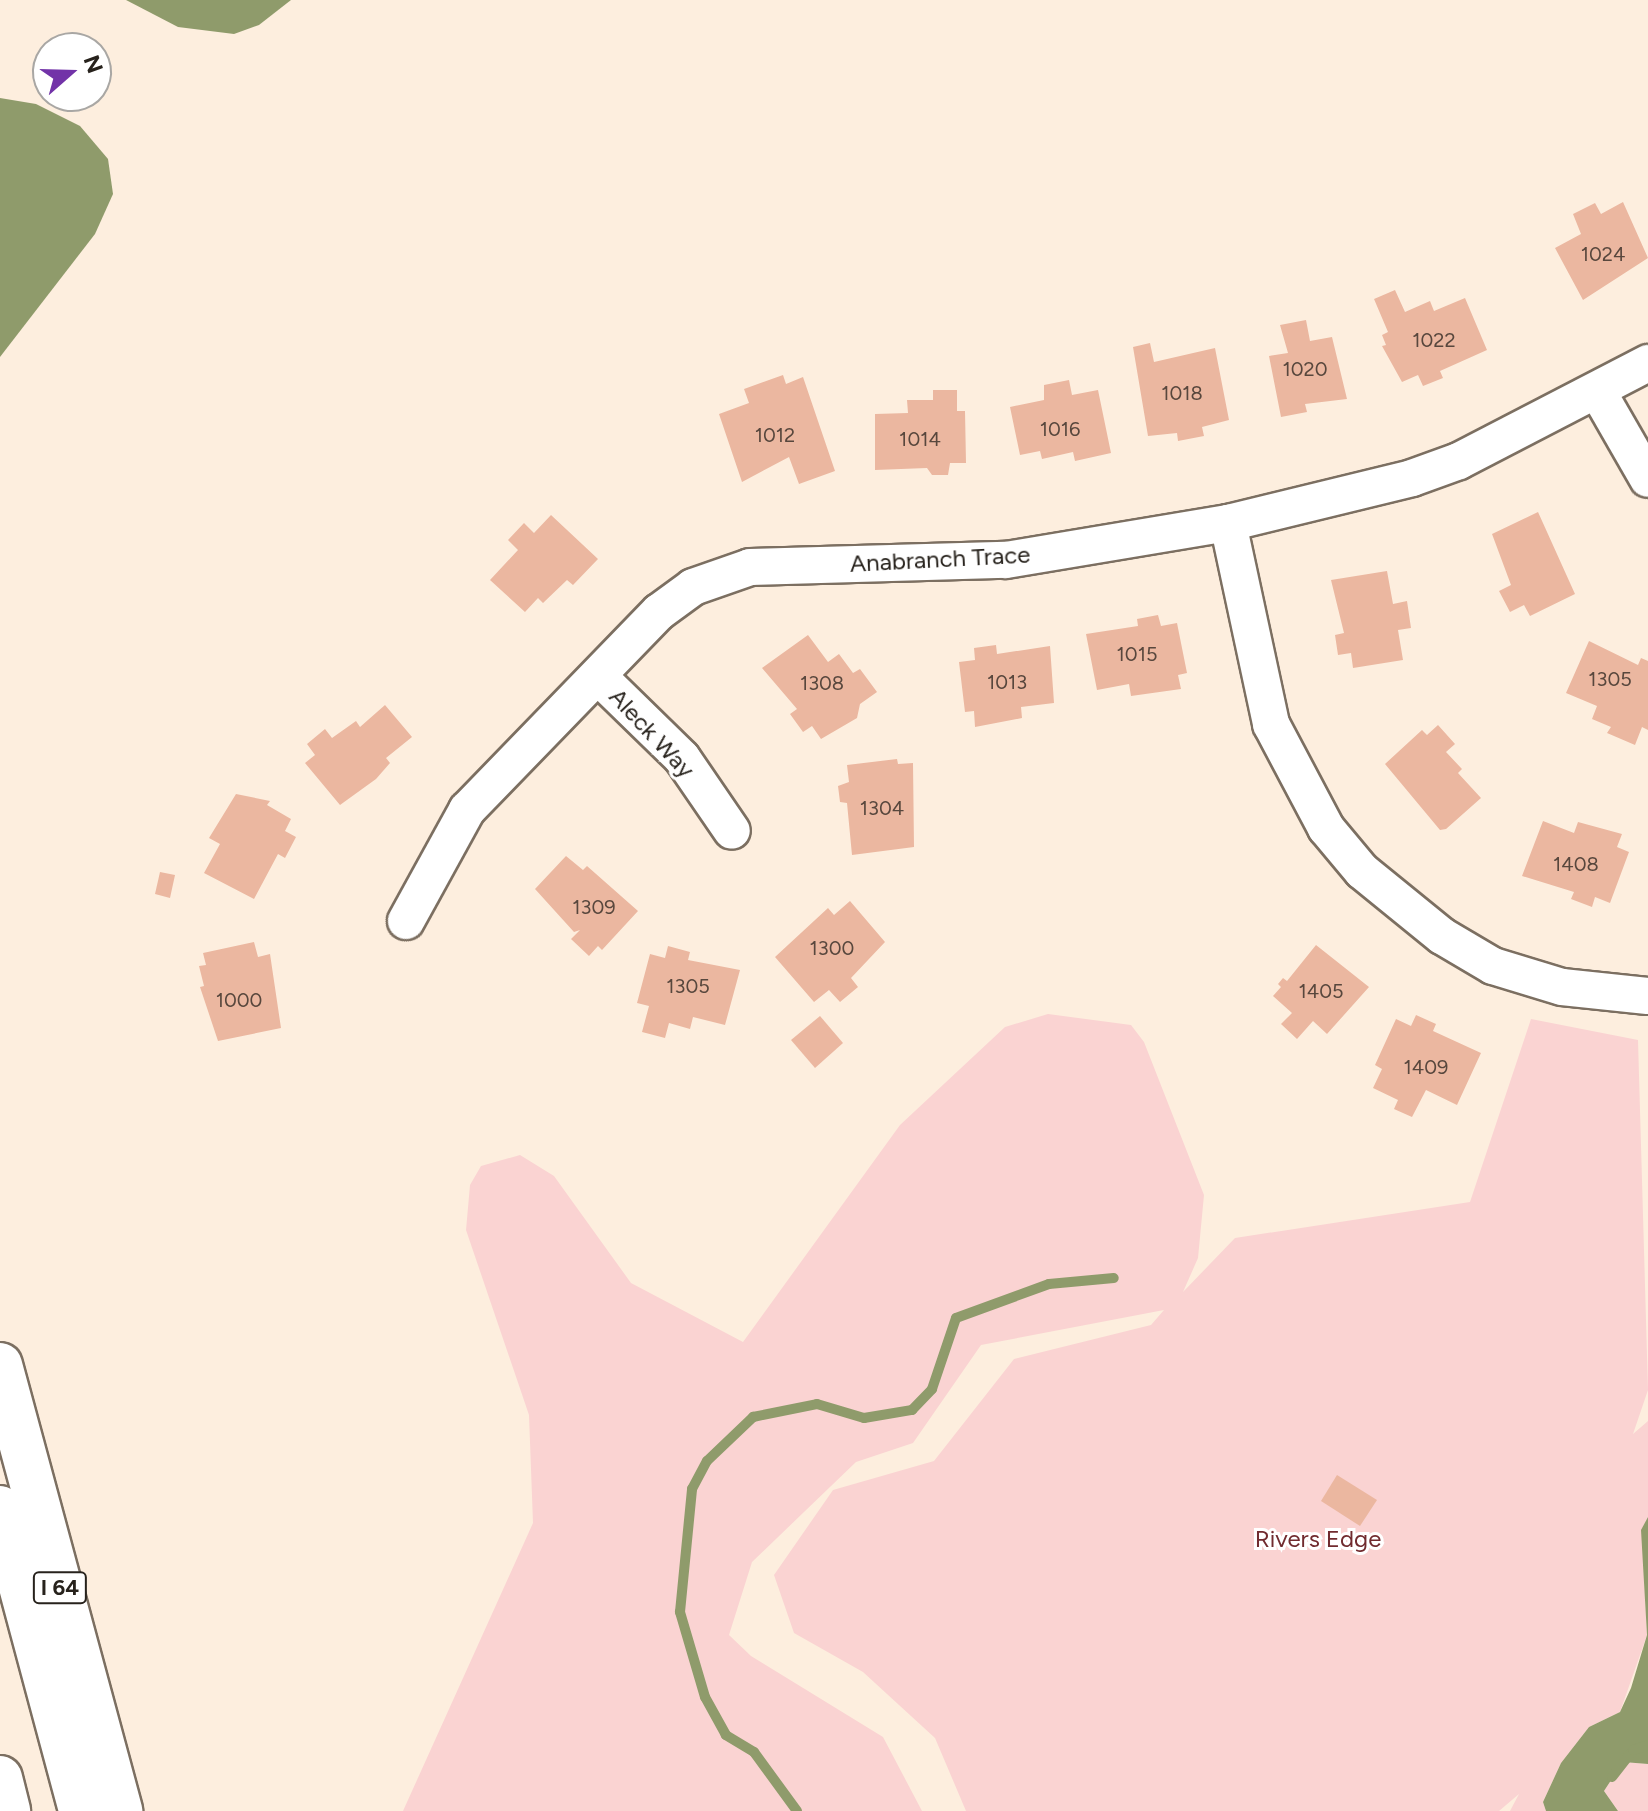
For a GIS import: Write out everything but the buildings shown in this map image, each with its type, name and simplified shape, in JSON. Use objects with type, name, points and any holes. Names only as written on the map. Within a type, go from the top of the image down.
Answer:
[{"type":"highway","name":"I 64","points":[[0,1365],[120,1811]]},
{"type":"highway","points":[[0,1508],[81,1811]]},
{"type":"highway","points":[[0,1778],[8,1811]]},
{"type":"street","name":"Anabranch Trace","points":[[406,921],[467,810],[659,612],[693,587],[750,567],[1006,560],[1228,523],[1412,478],[1459,461],[1598,392],[1648,363]]},
{"type":"street","points":[[1598,392],[1648,479]]},
{"type":"street","points":[[1228,523],[1271,724],[1326,828],[1362,871],[1442,936],[1493,966],[1562,987],[1648,996]]},
{"type":"street","name":"Aleck Way","points":[[598,676],[682,758],[732,831]]},
{"type":"green space","name":"Rivers Edge","points":[[1048,1014],[1131,1025],[1144,1042],[1204,1195],[1198,1258],[1183,1292],[1235,1238],[1470,1202],[1531,1019],[1638,1040],[1648,1390],[1633,1434],[1648,1421],[1648,1517],[1642,1530],[1647,1635],[1620,1712],[1589,1727],[1561,1763],[1543,1802],[1546,1811],[1510,1811],[1519,1794],[1499,1811],[966,1811],[935,1738],[863,1672],[794,1633],[774,1575],[833,1490],[934,1461],[1014,1359],[1151,1325],[1164,1310],[981,1345],[913,1443],[856,1462],[752,1562],[729,1635],[751,1656],[883,1737],[922,1811],[403,1811],[533,1523],[529,1415],[466,1230],[470,1185],[481,1166],[520,1155],[554,1176],[631,1283],[743,1342],[900,1125],[1005,1027]]},
{"type":"green space","points":[[1623,1762],[1648,1764],[1648,1811],[1618,1811],[1604,1791]]},
{"type":"shaded area","points":[[126,0],[291,0],[259,25],[234,34],[178,27]]},
{"type":"shaded area","points":[[0,98],[32,103],[32,112],[52,112],[80,126],[108,159],[113,194],[95,234],[0,357]]},
{"type":"shaded area","points":[[1648,1517],[1648,1764],[1623,1762],[1604,1791],[1618,1811],[1546,1811],[1543,1802],[1561,1763],[1589,1727],[1620,1712],[1631,1688],[1647,1635],[1641,1530]]},
{"type":"waterway","points":[[797,1811],[754,1752],[726,1735],[705,1697],[680,1612],[692,1489],[707,1461],[753,1417],[817,1404],[864,1418],[912,1410],[932,1389],[956,1318],[1049,1284],[1114,1278]]},
{"type":"waterway","points":[[1612,1777],[1633,1750],[1648,1745]]}]
